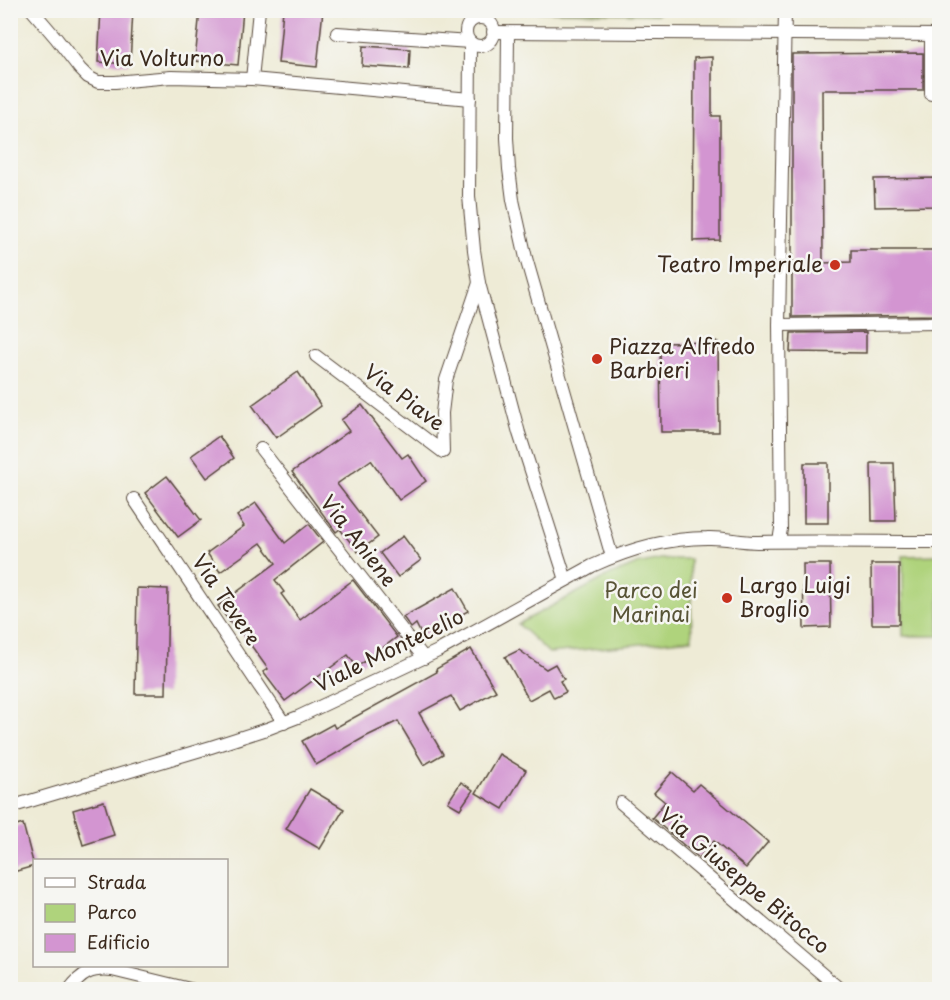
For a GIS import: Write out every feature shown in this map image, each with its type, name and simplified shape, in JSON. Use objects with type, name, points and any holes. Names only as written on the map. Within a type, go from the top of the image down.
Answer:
[{"type":"street","name":"Via Volturno","points":[[32,10],[84,73],[98,82],[171,77],[252,79],[470,99]]},
{"type":"street","name":"Via Volturno","points":[[252,79],[259,10]]},
{"type":"street","points":[[779,542],[781,529],[778,325],[785,10]]},
{"type":"street","points":[[337,33],[470,42],[477,46],[485,45],[491,40],[493,28],[487,21],[474,15],[466,32],[470,42],[469,196],[472,234],[479,283],[519,433],[566,580]]},
{"type":"street","points":[[493,32],[935,35],[931,94]]},
{"type":"street","points":[[508,33],[507,138],[508,169],[513,200],[526,258],[612,557]]},
{"type":"street","name":"Via Piave","points":[[316,356],[443,452],[442,413],[446,380],[479,283]]},
{"type":"street","points":[[778,325],[939,323]]},
{"type":"street","name":"Via Aniene","points":[[261,449],[424,658]]},
{"type":"street","name":"Via Tevere","points":[[134,500],[284,723]]},
{"type":"street","name":"Viale Montecelio","points":[[10,807],[284,723],[424,658],[612,557],[651,546],[710,538],[753,542],[939,542]]},
{"type":"street","name":"Via Giuseppe Bitocco","points":[[621,803],[841,990]]},
{"type":"street","points":[[69,990],[84,975],[103,969],[194,990]]},
{"type":"green space","points":[[517,10],[660,11],[658,14]]},
{"type":"green space","points":[[939,555],[939,636],[903,636],[903,556]]},
{"type":"green space","name":"Parco dei Marinai","points":[[660,559],[690,559],[692,639],[549,653],[518,624],[608,576],[637,564]]},
{"type":"building","points":[[101,10],[133,10],[130,64],[98,62]]},
{"type":"building","points":[[200,10],[243,10],[238,65],[195,61]]},
{"type":"building","points":[[283,10],[323,10],[317,67],[278,63]]},
{"type":"building","points":[[363,46],[410,49],[409,69],[362,66]]},
{"type":"building","points":[[923,53],[923,90],[822,90],[823,263],[851,262],[851,250],[939,250],[939,315],[792,317],[792,54]]},
{"type":"building","points":[[712,57],[712,116],[720,116],[720,240],[693,241],[694,58]]},
{"type":"building","points":[[939,178],[939,206],[875,207],[874,179]]},
{"type":"building","points":[[866,332],[866,353],[790,352],[791,333]]},
{"type":"building","points":[[718,342],[719,432],[661,432],[660,343]]},
{"type":"building","points":[[298,372],[321,406],[276,438],[252,405]]},
{"type":"building","points":[[362,405],[402,458],[408,454],[426,481],[399,500],[371,460],[337,484],[378,537],[358,552],[340,529],[336,532],[292,472],[349,431],[341,420]]},
{"type":"building","points":[[219,436],[234,458],[207,478],[191,456]]},
{"type":"building","points":[[804,463],[828,463],[828,523],[804,523]]},
{"type":"building","points":[[871,463],[894,463],[896,521],[872,521]]},
{"type":"building","points":[[167,476],[201,520],[178,537],[145,493]]},
{"type":"building","points":[[256,503],[285,543],[309,524],[323,542],[275,580],[284,592],[281,594],[300,620],[353,580],[397,637],[357,667],[348,655],[285,701],[263,672],[268,669],[237,626],[234,628],[218,606],[276,563],[261,543],[220,572],[207,553],[244,526],[237,516]]},
{"type":"building","points":[[403,536],[421,560],[398,577],[380,553]]},
{"type":"building","points":[[803,564],[830,564],[831,627],[804,628]]},
{"type":"building","points":[[871,564],[899,564],[899,624],[872,624]]},
{"type":"building","points":[[137,588],[168,589],[166,694],[135,694]]},
{"type":"building","points":[[455,588],[468,611],[422,636],[416,624],[411,628],[403,617]]},
{"type":"building","points":[[471,649],[496,691],[460,711],[451,696],[419,713],[443,754],[424,765],[398,721],[316,765],[302,741],[333,724],[335,728],[437,672],[436,669]]},
{"type":"building","points":[[519,650],[546,669],[555,664],[564,679],[560,681],[566,692],[554,698],[549,689],[529,700],[505,657]]},
{"type":"building","points":[[499,754],[526,770],[503,809],[476,793]]},
{"type":"building","points":[[672,772],[693,790],[699,784],[768,842],[746,868],[714,841],[699,858],[652,818],[665,802],[654,793]]},
{"type":"building","points":[[461,782],[473,790],[460,809],[448,802]]},
{"type":"building","points":[[310,789],[344,809],[320,849],[286,829]]},
{"type":"building","points":[[104,801],[114,835],[83,845],[73,810]]},
{"type":"building","points":[[23,824],[33,866],[10,873],[10,828]]},
{"type":"place","name":"Teatro Imperiale","points":[[835,265]]},
{"type":"place","name":"Piazza Alfredo Barbieri","points":[[597,359]]},
{"type":"place","name":"Largo Luigi Broglio","points":[[727,598]]}]
